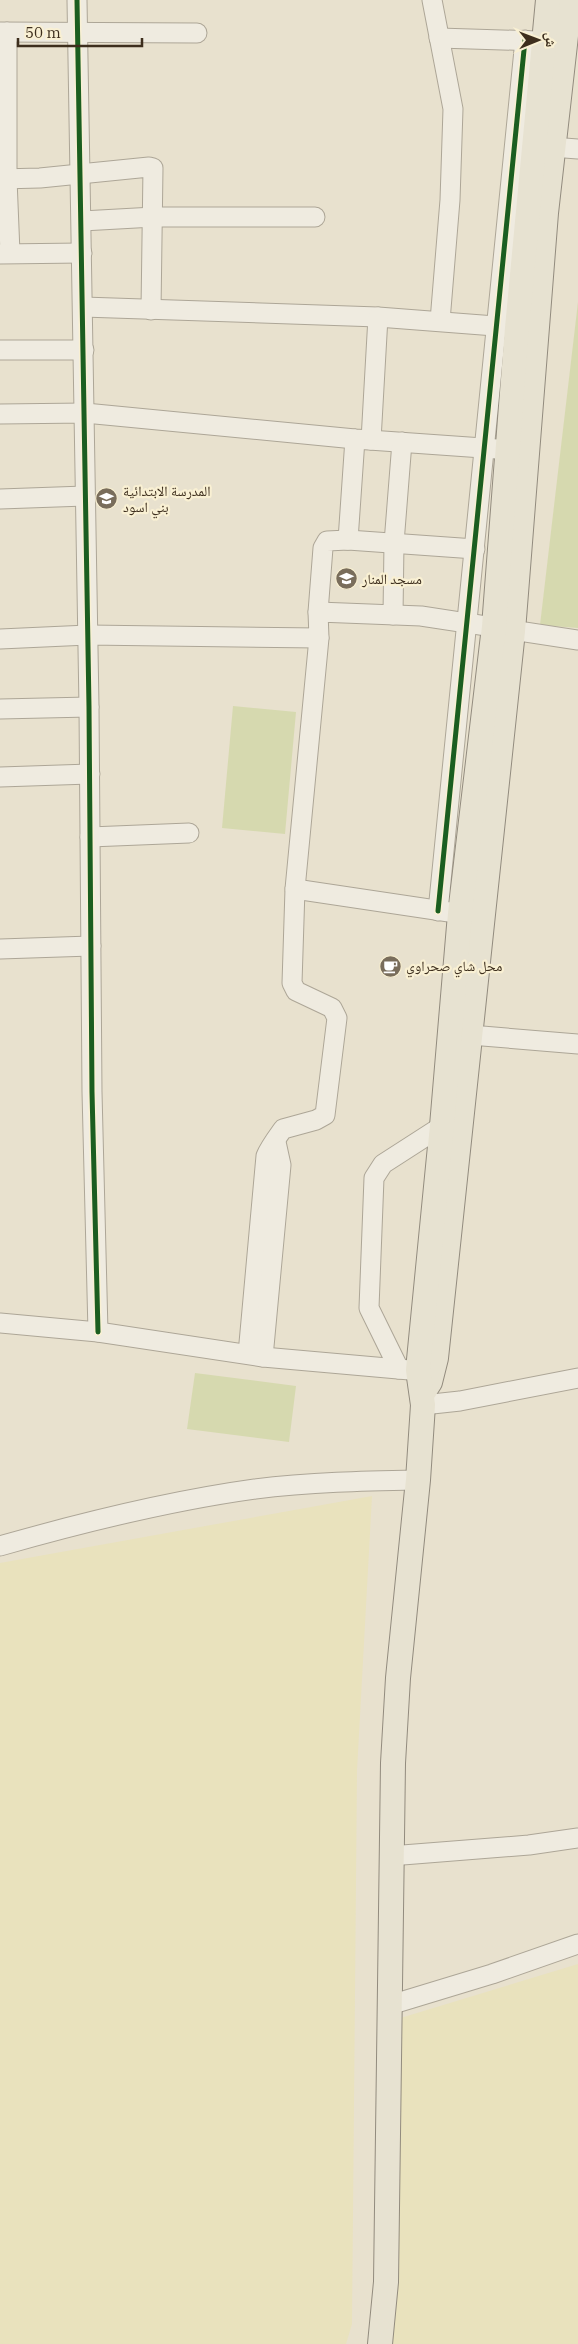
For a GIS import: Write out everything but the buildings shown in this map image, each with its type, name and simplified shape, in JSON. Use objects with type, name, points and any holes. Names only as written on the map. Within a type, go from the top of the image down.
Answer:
[{"type":"main road","points":[[419,1382],[460,1034],[460,914],[491,739],[504,629],[517,328],[534,41],[548,0]]},
{"type":"main road","points":[[504,629],[496,449],[552,147],[572,15]]},
{"type":"main road","points":[[380,2344],[386,2282],[390,1856],[398,1678],[418,1480],[419,1382],[442,1126],[460,1034]]},
{"type":"street","points":[[77,0],[90,774],[92,1092],[98,1332]]},
{"type":"street","points":[[432,0],[453,109],[450,200],[440,321]]},
{"type":"street","points":[[82,253],[5,254],[4,32],[197,33]]},
{"type":"street","points":[[439,38],[534,41]]},
{"type":"street","points":[[552,147],[578,150]]},
{"type":"street","points":[[4,179],[151,167],[154,171],[151,310]]},
{"type":"street","points":[[82,221],[154,217],[315,217]]},
{"type":"street","points":[[83,307],[378,317],[517,328]]},
{"type":"street","points":[[348,540],[363,440],[378,317]]},
{"type":"street","points":[[0,350],[84,350]]},
{"type":"street","points":[[0,414],[85,413],[363,440],[496,449],[475,549],[469,622],[460,914],[295,889]]},
{"type":"street","points":[[393,614],[394,542],[402,442]]},
{"type":"street","points":[[0,499],[85,496]]},
{"type":"street","points":[[256,1356],[281,1164],[276,1142],[283,1129],[316,1120],[325,1114],[337,1018],[332,1008],[303,995],[293,988],[295,889],[319,638],[318,612],[324,545],[326,541],[348,540],[475,549]]},
{"type":"street","points":[[318,612],[393,614],[469,622],[578,640]]},
{"type":"street","points":[[0,639],[88,635],[319,638]]},
{"type":"street","points":[[0,709],[89,706]]},
{"type":"street","points":[[0,777],[90,774]]},
{"type":"street","points":[[90,837],[189,833]]},
{"type":"street","points":[[0,949],[92,946]]},
{"type":"street","points":[[460,1034],[578,1044]]},
{"type":"street","points":[[419,1382],[369,1308],[374,1178],[383,1164],[442,1126]]},
{"type":"street","points":[[0,1323],[98,1332],[419,1382],[460,1401],[578,1378]]},
{"type":"street","points":[[0,1546],[101,1518],[197,1498],[256,1489],[332,1482],[418,1480]]},
{"type":"street","points":[[390,1856],[529,1845],[578,1838]]},
{"type":"street","points":[[390,2004],[492,1974],[578,1944]]},
{"type":"shaded area","points":[[372,1496],[357,1771],[352,2324],[346,2344],[0,2344],[0,1563]]},
{"type":"shaded area","points":[[578,1964],[578,2344],[383,2344],[394,2020]]},
{"type":"green space","points":[[578,302],[578,628],[540,625]]},
{"type":"green space","points":[[233,706],[296,712],[285,834],[222,828]]},
{"type":"green space","points":[[195,1373],[296,1386],[289,1442],[187,1429]]},
{"type":"cycle path","points":[[77,0],[89,707],[92,1092],[98,1332]]},
{"type":"cycle path","points":[[438,911],[525,40]]},
{"type":"place","name":"المدرسة الابتدائية بني اسود","points":[[107,499]]},
{"type":"place","name":"مسجد المنار","points":[[346,579]]},
{"type":"place","name":"محل شاي صحراوي","points":[[390,966]]}]
